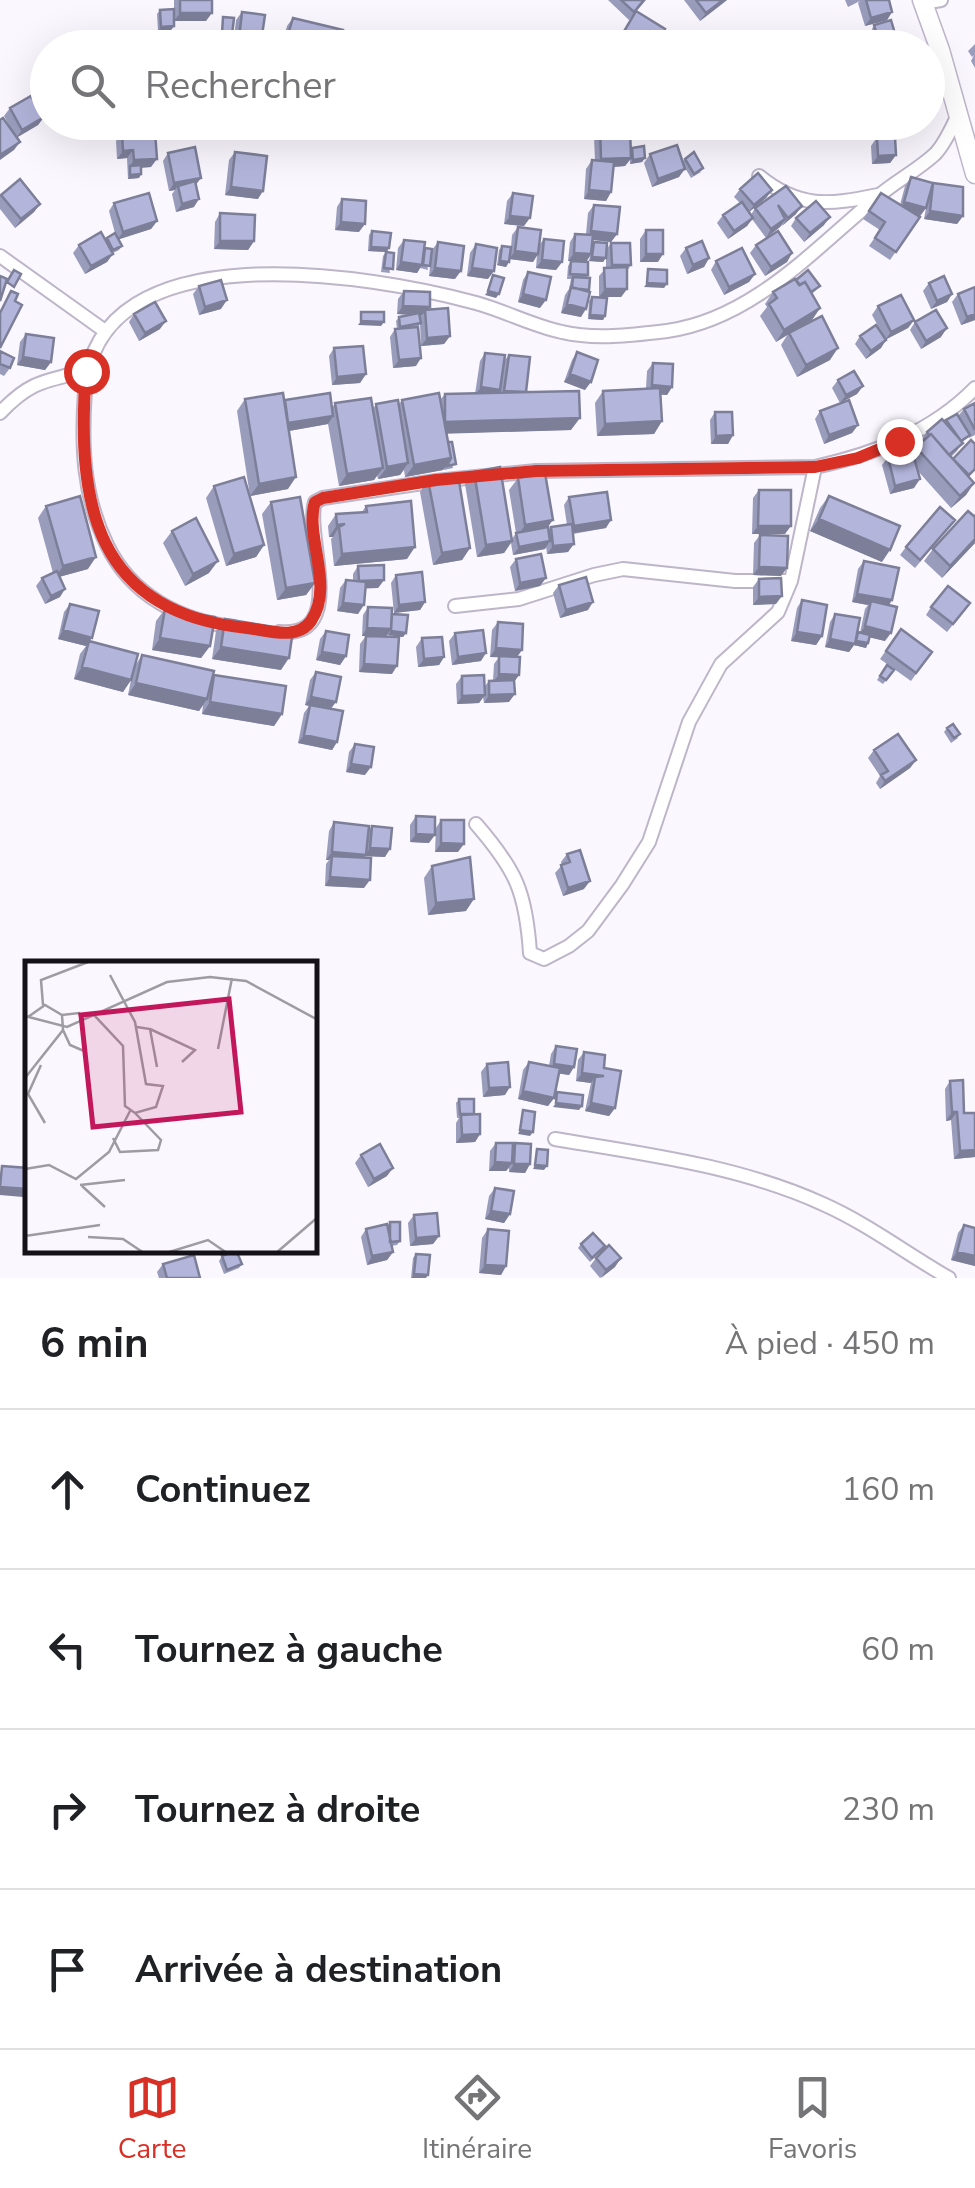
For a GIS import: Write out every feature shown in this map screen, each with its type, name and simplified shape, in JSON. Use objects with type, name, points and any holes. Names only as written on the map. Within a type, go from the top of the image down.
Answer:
[{"type":"street","points":[[928,1],[936,30]]},
{"type":"street","points":[[945,66],[975,174]]},
{"type":"street","points":[[945,139],[958,115]]},
{"type":"street","points":[[944,140],[938,152],[880,195],[794,270],[718,316],[672,330],[613,336],[563,333],[476,303],[375,282],[280,274],[220,276],[150,296],[105,331],[86,371],[83,462],[94,519],[114,561],[141,592],[174,612],[218,626],[292,633],[305,628],[318,609],[318,550],[312,509],[323,498],[436,480],[536,471],[815,467],[858,458],[899,441],[959,404],[975,388]]},
{"type":"street","points":[[759,176],[776,190],[801,201],[841,202],[880,195]]},
{"type":"street","points":[[0,256],[105,331]]},
{"type":"street","points":[[0,413],[21,391],[86,371]]},
{"type":"street","points":[[476,824],[507,859],[528,914],[530,953],[544,959],[570,946],[588,930],[649,842],[688,722],[721,664],[778,612],[792,581],[815,467]]},
{"type":"street","points":[[456,606],[519,599],[623,570],[735,581],[792,581]]},
{"type":"street","points":[[555,1139],[646,1154],[776,1186],[851,1218],[949,1278]]},
{"type":"building","points":[[180,0],[212,0],[212,13],[180,13]]},
{"type":"building","points":[[621,0],[644,0],[634,12]]},
{"type":"building","points":[[696,0],[723,0],[706,13]]},
{"type":"building","points":[[866,0],[889,0],[892,12],[871,18]]},
{"type":"building","points":[[174,9],[174,26],[161,27],[160,10]]},
{"type":"building","points":[[636,11],[665,29],[664,30],[625,30]]},
{"type":"building","points":[[242,12],[265,15],[263,30],[240,30]]},
{"type":"building","points":[[223,17],[234,18],[233,30],[222,30]]},
{"type":"building","points":[[293,18],[343,30],[289,30]]},
{"type":"building","points":[[891,20],[894,30],[875,30],[874,25]]},
{"type":"building","points":[[30,97],[30,125],[22,130],[10,108]]},
{"type":"building","points":[[3,118],[20,142],[0,155],[0,120]]},
{"type":"building","points":[[122,140],[156,140],[157,159],[134,160],[133,150],[123,151]]},
{"type":"building","points":[[600,140],[630,140],[631,158],[601,159]]},
{"type":"building","points":[[877,140],[895,140],[896,155],[878,156]]},
{"type":"building","points":[[677,145],[685,169],[658,179],[650,154]]},
{"type":"building","points":[[644,146],[645,158],[633,160],[632,148]]},
{"type":"building","points":[[195,147],[201,178],[174,183],[168,153]]},
{"type":"building","points":[[235,152],[267,156],[263,191],[231,187]]},
{"type":"building","points":[[694,152],[703,168],[694,174],[685,159]]},
{"type":"building","points":[[592,160],[614,162],[611,192],[589,190]]},
{"type":"building","points":[[141,165],[141,174],[130,175],[130,166]]},
{"type":"building","points":[[758,173],[772,190],[754,205],[740,189]]},
{"type":"building","points":[[911,177],[933,183],[926,208],[904,202]]},
{"type":"building","points":[[20,179],[40,204],[21,219],[1,195]]},
{"type":"building","points":[[195,181],[199,199],[182,204],[178,186]]},
{"type":"building","points":[[933,183],[963,187],[963,216],[930,211]]},
{"type":"building","points":[[786,186],[802,206],[788,218],[778,205],[785,219],[771,229],[755,208]]},
{"type":"building","points":[[149,193],[157,221],[123,232],[114,203]]},
{"type":"building","points":[[513,193],[533,196],[530,218],[510,216]]},
{"type":"building","points":[[881,193],[920,217],[896,252],[875,238],[885,222],[869,211]]},
{"type":"building","points":[[342,199],[366,201],[365,224],[341,222]]},
{"type":"building","points":[[816,201],[830,217],[810,233],[796,218]]},
{"type":"building","points":[[742,202],[753,218],[734,231],[723,215]]},
{"type":"building","points":[[594,205],[620,207],[617,234],[591,231]]},
{"type":"building","points":[[220,213],[255,215],[254,241],[220,241]]},
{"type":"building","points":[[518,227],[541,230],[538,254],[515,251]]},
{"type":"building","points":[[646,230],[663,230],[663,254],[646,254]]},
{"type":"building","points":[[372,231],[391,233],[389,248],[371,247]]},
{"type":"building","points":[[778,231],[792,253],[771,267],[756,245]]},
{"type":"building","points":[[101,232],[113,254],[91,266],[79,245]]},
{"type":"building","points":[[115,233],[122,246],[113,250],[107,238]]},
{"type":"building","points":[[575,234],[593,235],[591,254],[574,253]]},
{"type":"building","points":[[544,239],[564,241],[562,262],[542,260]]},
{"type":"building","points":[[404,240],[425,242],[422,265],[401,262]]},
{"type":"building","points":[[702,241],[709,258],[693,265],[686,248]]},
{"type":"building","points":[[438,242],[464,246],[461,271],[435,268]]},
{"type":"building","points":[[594,242],[607,243],[606,258],[592,257]]},
{"type":"building","points":[[611,243],[630,243],[631,265],[612,265]]},
{"type":"building","points":[[476,244],[497,248],[494,271],[472,268]]},
{"type":"building","points":[[502,246],[511,247],[509,262],[500,261]]},
{"type":"building","points":[[425,248],[432,249],[430,266],[423,265]]},
{"type":"building","points":[[742,248],[755,274],[729,287],[716,261]]},
{"type":"building","points":[[386,252],[394,253],[393,269],[384,268]]},
{"type":"building","points":[[571,261],[588,262],[588,275],[570,274]]},
{"type":"building","points":[[627,267],[627,289],[605,289],[604,268]]},
{"type":"building","points":[[648,269],[667,270],[667,284],[647,283]]},
{"type":"building","points":[[14,270],[21,274],[14,287],[7,282]]},
{"type":"building","points":[[808,270],[820,286],[811,292],[805,282],[800,285],[796,280]]},
{"type":"building","points":[[528,272],[551,277],[546,300],[523,294]]},
{"type":"building","points":[[493,275],[504,278],[499,294],[488,291]]},
{"type":"building","points":[[0,276],[7,279],[0,301]]},
{"type":"building","points":[[944,276],[952,294],[937,301],[929,283]]},
{"type":"building","points":[[573,277],[590,278],[589,290],[572,288]]},
{"type":"building","points":[[795,279],[799,285],[805,282],[820,308],[784,330],[769,304],[777,298],[773,292]]},
{"type":"building","points":[[221,280],[227,300],[205,307],[199,286]]},
{"type":"building","points":[[571,287],[590,292],[586,309],[567,304]]},
{"type":"building","points":[[975,287],[975,314],[967,317],[958,294]]},
{"type":"building","points":[[11,291],[18,294],[15,301],[22,305],[0,348],[0,313]]},
{"type":"building","points":[[404,291],[430,292],[430,307],[403,306]]},
{"type":"building","points":[[901,295],[914,320],[891,332],[878,306]]},
{"type":"building","points":[[592,297],[607,298],[605,316],[590,315]]},
{"type":"building","points":[[155,302],[166,321],[145,333],[134,314]]},
{"type":"building","points":[[448,308],[450,336],[427,338],[425,310]]},
{"type":"building","points":[[936,310],[947,328],[926,341],[915,322]]},
{"type":"building","points":[[361,312],[384,312],[384,322],[361,321]]},
{"type":"building","points":[[419,313],[421,323],[400,327],[399,317]]},
{"type":"building","points":[[822,316],[838,348],[806,365],[789,333]]},
{"type":"building","points":[[876,325],[886,340],[871,351],[860,336]]},
{"type":"building","points":[[418,327],[421,358],[399,360],[395,329]]},
{"type":"building","points":[[26,334],[54,338],[51,362],[23,357]]},
{"type":"building","points":[[363,346],[366,374],[337,377],[334,348]]},
{"type":"building","points":[[0,351],[14,358],[10,368],[0,364]]},
{"type":"building","points":[[577,352],[598,360],[591,382],[570,374]]},
{"type":"building","points":[[485,353],[505,355],[500,390],[481,387]]},
{"type":"building","points":[[509,355],[530,357],[526,392],[504,391]]},
{"type":"building","points":[[653,363],[673,364],[672,387],[652,385]]},
{"type":"building","points":[[854,371],[863,386],[846,395],[838,380]]},
{"type":"building","points":[[660,388],[662,421],[605,424],[603,391]]},
{"type":"building","points":[[579,391],[580,418],[445,422],[445,394]]},
{"type":"building","points":[[283,393],[296,477],[259,484],[245,399]]},
{"type":"building","points":[[330,393],[333,416],[288,423],[285,400]]},
{"type":"building","points":[[439,393],[451,458],[414,465],[402,400]]},
{"type":"building","points":[[371,398],[383,468],[347,474],[335,403]]},
{"type":"building","points":[[398,400],[408,463],[387,467],[376,404]]},
{"type":"building","points":[[849,400],[858,425],[829,435],[820,411]]},
{"type":"building","points":[[975,403],[975,430],[964,409]]},
{"type":"building","points":[[715,412],[732,412],[733,435],[716,436]]},
{"type":"building","points":[[957,414],[970,435],[961,441],[946,420]]},
{"type":"building","points":[[942,419],[963,443],[949,455],[927,432]]},
{"type":"building","points":[[931,434],[974,483],[960,496],[916,447]]},
{"type":"building","points":[[971,440],[975,444],[975,469],[969,475],[953,459]]},
{"type":"building","points":[[448,442],[452,442],[456,464],[447,466],[451,458]]},
{"type":"building","points":[[912,451],[920,479],[895,486],[888,457]]},
{"type":"building","points":[[500,467],[512,541],[486,545],[474,472]]},
{"type":"building","points":[[545,473],[553,520],[525,525],[518,478]]},
{"type":"building","points":[[458,475],[470,548],[442,553],[428,480]]},
{"type":"building","points":[[244,477],[264,545],[234,554],[214,486]]},
{"type":"building","points":[[759,490],[791,490],[791,526],[758,526]]},
{"type":"building","points":[[607,492],[611,520],[574,526],[569,497]]},
{"type":"building","points":[[80,496],[96,557],[63,566],[46,506]]},
{"type":"building","points":[[829,496],[900,526],[890,550],[819,519]]},
{"type":"building","points":[[300,497],[315,583],[286,588],[271,502]]},
{"type":"building","points":[[411,501],[415,547],[342,554],[339,527],[345,524],[337,525],[336,514],[367,512],[366,506]]},
{"type":"building","points":[[940,507],[955,520],[920,560],[906,547]]},
{"type":"building","points":[[968,511],[975,517],[975,539],[950,566],[933,549]]},
{"type":"building","points":[[196,518],[218,561],[193,574],[172,531]]},
{"type":"building","points":[[572,524],[574,544],[553,546],[551,527]]},
{"type":"building","points":[[548,527],[550,541],[519,547],[516,533]]},
{"type":"building","points":[[760,535],[788,536],[787,568],[759,567]]},
{"type":"building","points":[[541,554],[546,578],[520,583],[516,559]]},
{"type":"building","points":[[864,561],[899,568],[892,600],[857,594]]},
{"type":"building","points":[[384,565],[384,580],[359,581],[358,566]]},
{"type":"building","points":[[57,571],[65,589],[51,596],[42,578]]},
{"type":"building","points":[[422,572],[425,602],[399,605],[396,575]]},
{"type":"building","points":[[586,577],[593,602],[566,610],[559,585]]},
{"type":"building","points":[[781,578],[782,596],[759,597],[759,579]]},
{"type":"building","points":[[346,580],[366,582],[364,605],[343,603]]},
{"type":"building","points":[[948,586],[970,603],[953,624],[931,607]]},
{"type":"building","points":[[802,600],[827,605],[822,636],[797,632]]},
{"type":"building","points":[[871,601],[897,607],[891,633],[865,626]]},
{"type":"building","points":[[70,604],[99,611],[92,638],[63,630]]},
{"type":"building","points":[[368,607],[392,608],[391,629],[367,628]]},
{"type":"building","points":[[165,609],[215,617],[210,646],[160,638]]},
{"type":"building","points":[[392,614],[408,615],[406,633],[391,631]]},
{"type":"building","points":[[835,614],[860,618],[855,644],[830,639]]},
{"type":"building","points":[[225,619],[293,630],[289,658],[221,647]]},
{"type":"building","points":[[498,622],[523,624],[522,650],[496,648]]},
{"type":"building","points":[[901,629],[932,652],[916,673],[886,651]]},
{"type":"building","points":[[483,630],[486,653],[458,657],[455,633]]},
{"type":"building","points":[[326,631],[349,635],[346,656],[322,652]]},
{"type":"building","points":[[858,632],[870,635],[868,643],[856,641]]},
{"type":"building","points":[[366,636],[399,637],[397,666],[364,664]]},
{"type":"building","points":[[442,637],[444,657],[424,659],[422,638]]},
{"type":"building","points":[[89,641],[138,654],[131,680],[82,667]]},
{"type":"building","points":[[142,655],[214,671],[207,699],[136,683]]},
{"type":"building","points":[[499,656],[520,657],[519,675],[499,674]]},
{"type":"building","points":[[887,665],[894,670],[886,680],[880,676]]},
{"type":"building","points":[[316,672],[341,677],[336,702],[311,697]]},
{"type":"building","points":[[214,675],[286,686],[282,714],[210,702]]},
{"type":"building","points":[[484,675],[485,695],[462,696],[462,676]]},
{"type":"building","points":[[514,680],[515,694],[489,695],[489,681]]},
{"type":"building","points":[[310,705],[343,711],[337,742],[304,735]]},
{"type":"building","points":[[953,724],[960,734],[954,738],[947,728]]},
{"type":"building","points":[[898,734],[916,760],[885,781],[881,775],[888,771],[874,750]]},
{"type":"building","points":[[355,744],[374,747],[371,767],[351,764]]},
{"type":"building","points":[[416,816],[435,817],[435,835],[416,834]]},
{"type":"building","points":[[441,820],[464,820],[464,844],[441,843]]},
{"type":"building","points":[[334,822],[369,826],[366,855],[332,852]]},
{"type":"building","points":[[372,826],[392,828],[390,849],[370,848]]},
{"type":"building","points":[[580,850],[590,881],[568,888],[561,865],[570,862],[567,854]]},
{"type":"building","points":[[332,856],[371,858],[370,880],[330,877]]},
{"type":"building","points":[[470,857],[474,899],[436,903],[432,866]]},
{"type":"building","points":[[556,1046],[577,1049],[574,1067],[554,1064]]},
{"type":"building","points":[[584,1052],[605,1055],[604,1068],[621,1071],[615,1108],[591,1103],[595,1077],[604,1076],[582,1073]]},
{"type":"building","points":[[508,1062],[510,1087],[489,1088],[487,1064]]},
{"type":"building","points":[[529,1062],[560,1068],[554,1098],[523,1091]]},
{"type":"building","points":[[963,1080],[964,1113],[975,1113],[975,1150],[960,1151],[950,1081]]},
{"type":"building","points":[[557,1092],[583,1095],[582,1106],[556,1103]]},
{"type":"building","points":[[459,1099],[474,1099],[474,1114],[460,1114]]},
{"type":"building","points":[[523,1110],[535,1112],[533,1132],[520,1130]]},
{"type":"building","points":[[480,1114],[480,1134],[462,1135],[461,1115]]},
{"type":"building","points":[[496,1143],[513,1143],[512,1163],[495,1162]]},
{"type":"building","points":[[515,1143],[531,1144],[530,1164],[514,1164]]},
{"type":"building","points":[[380,1144],[393,1168],[374,1179],[361,1155]]},
{"type":"building","points":[[537,1149],[548,1150],[547,1166],[535,1165]]},
{"type":"building","points":[[2,1166],[25,1168],[25,1189],[0,1187]]},
{"type":"building","points":[[495,1188],[514,1191],[510,1214],[491,1211]]},
{"type":"building","points":[[437,1213],[439,1236],[416,1238],[414,1215]]},
{"type":"building","points":[[390,1222],[400,1222],[400,1241],[390,1242]]},
{"type":"building","points":[[387,1224],[393,1252],[372,1256],[366,1229]]},
{"type":"building","points":[[964,1225],[975,1228],[975,1256],[957,1252]]},
{"type":"building","points":[[488,1229],[509,1231],[506,1266],[485,1265]]},
{"type":"building","points":[[593,1233],[605,1246],[592,1258],[581,1244]]},
{"type":"building","points":[[609,1245],[621,1258],[606,1270],[596,1258]]},
{"type":"building","points":[[237,1253],[242,1264],[227,1270],[222,1256]]},
{"type":"building","points":[[416,1254],[430,1255],[428,1275],[414,1274]]},
{"type":"building","points":[[194,1255],[200,1278],[167,1278],[163,1264]]},
{"type":"route","points":[[86,371],[83,462],[94,519],[114,561],[141,592],[174,612],[218,626],[292,633],[305,628],[318,609],[318,550],[312,509],[323,498],[436,480],[536,471],[815,467],[858,458],[899,441]]}]
